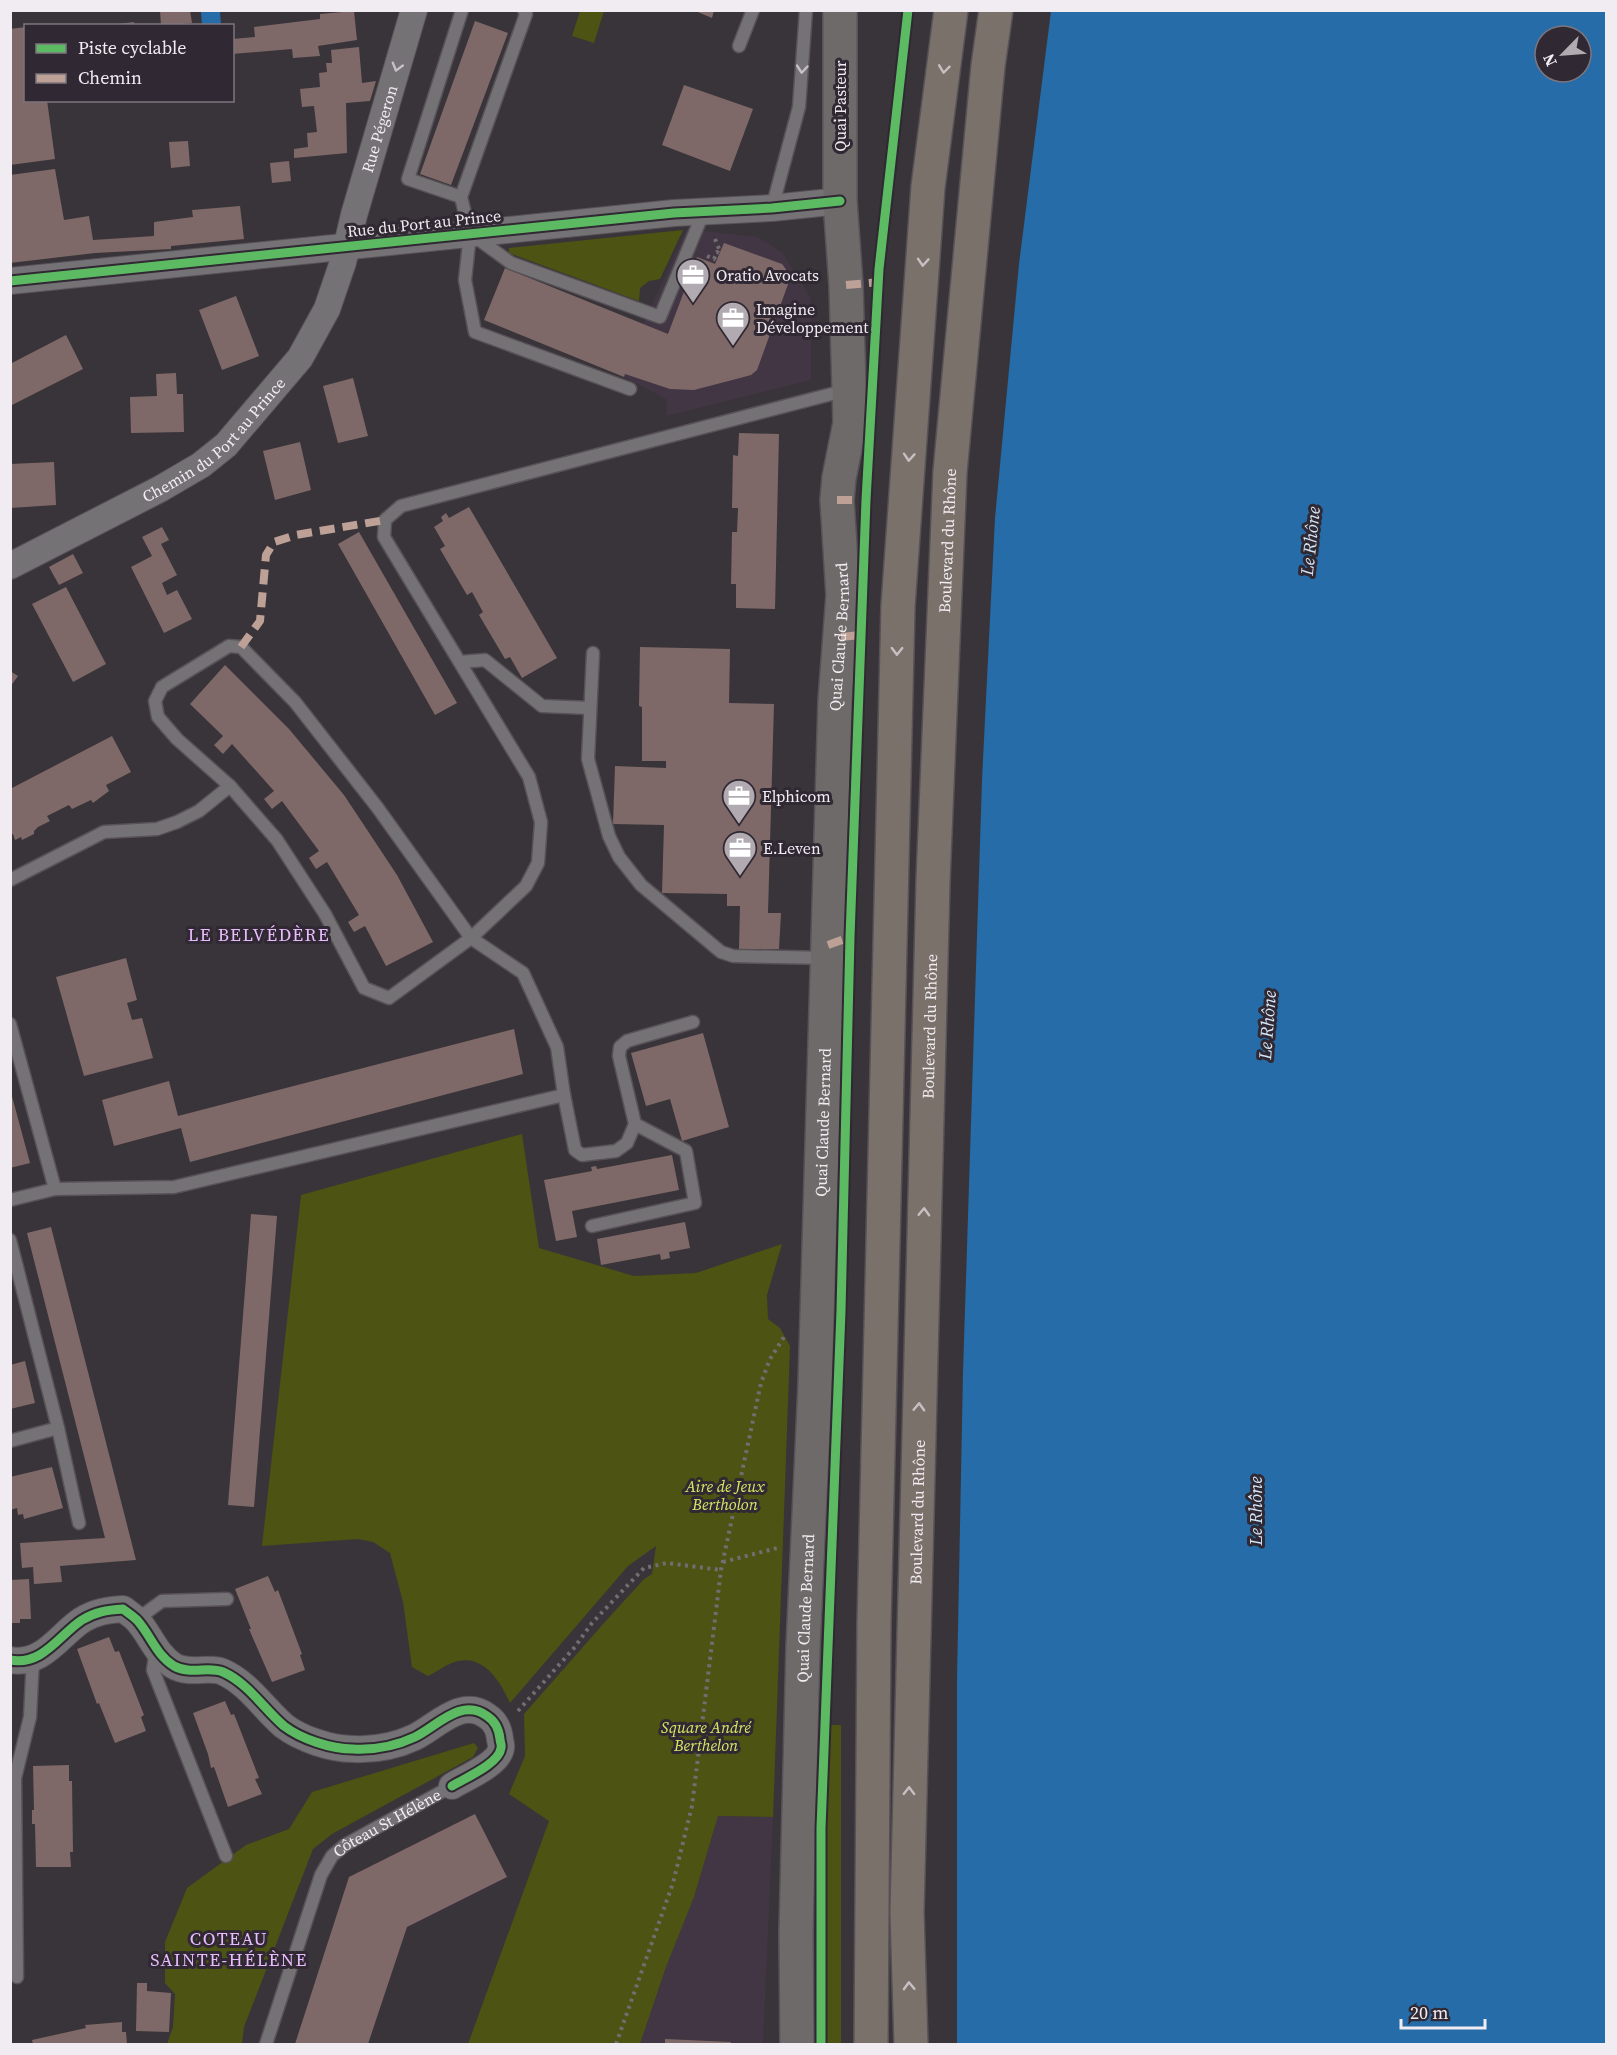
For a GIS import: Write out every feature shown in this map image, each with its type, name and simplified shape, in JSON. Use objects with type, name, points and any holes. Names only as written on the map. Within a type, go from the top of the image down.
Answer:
[{"type":"highway","points":[[871,2044],[874,1624],[898,606],[928,188],[951,10]]},
{"type":"highway","name":"Boulevard du Rhône","points":[[911,2044],[907,1912],[933,881],[950,472],[988,66],[996,10]]},
{"type":"main road","name":"Quai Pasteur","points":[[840,10],[840,201]]},
{"type":"main road","name":"Quai Claude Bernard","points":[[797,2044],[797,1876],[803,1647],[817,1311],[835,701],[843,595],[837,500],[850,423],[840,201]]},
{"type":"street","name":"Rue Pégeron","points":[[348,246],[354,215],[414,10]]},
{"type":"street","name":"Rue du Port au Prince","points":[[10,281],[704,211],[772,208],[840,201]]},
{"type":"street","name":"Chemin du Port au Prince","points":[[10,566],[160,489],[201,465],[226,444],[300,358],[327,309],[348,246]]},
{"type":"street","points":[[22,1659],[49,1650],[81,1621],[102,1610],[123,1609],[136,1620],[156,1649],[174,1666],[191,1671],[222,1671],[252,1692],[285,1727],[309,1739],[351,1750],[393,1745],[413,1738],[451,1715],[468,1708],[481,1712],[491,1719],[499,1732]]},
{"type":"street","name":"Côteau St Hélène","points":[[452,1786],[494,1761],[501,1748],[499,1732]]},
{"type":"lane","points":[[461,197],[408,179],[462,10]]},
{"type":"lane","points":[[524,10],[526,14],[461,197],[470,234],[465,280],[475,332],[630,389]]},
{"type":"lane","points":[[739,46],[753,10]]},
{"type":"lane","points":[[772,208],[799,107],[806,10]]},
{"type":"lane","points":[[470,234],[511,263],[660,317],[704,211]]},
{"type":"lane","points":[[693,1022],[627,1041],[620,1047],[619,1056],[635,1124],[627,1143],[616,1151],[582,1155],[575,1150],[557,1047],[523,973],[471,938],[377,807],[295,702],[241,647],[229,646],[162,687],[155,701],[158,717],[177,739],[230,786],[277,840],[325,914],[364,988],[389,998],[471,938],[525,886],[538,863],[541,822],[530,777],[384,537],[385,520],[401,506],[850,389]]},
{"type":"lane","points":[[593,653],[588,759],[609,836],[619,857],[640,885],[721,952],[733,956],[827,958]]},
{"type":"lane","points":[[460,662],[485,660],[542,706],[590,708]]},
{"type":"lane","points":[[10,880],[104,832],[157,829],[177,822],[198,811],[230,786]]},
{"type":"lane","points":[[10,1024],[55,1189]]},
{"type":"lane","points":[[10,1200],[55,1189],[174,1187],[564,1095]]},
{"type":"lane","points":[[592,1226],[695,1203],[686,1151],[635,1124]]},
{"type":"lane","points":[[10,1240],[58,1428],[79,1523]]},
{"type":"lane","points":[[10,1441],[58,1428]]},
{"type":"lane","points":[[136,1620],[162,1601],[227,1599]]},
{"type":"lane","points":[[156,1649],[153,1670],[226,1856]]},
{"type":"lane","points":[[16,1977],[13,1778],[30,1718],[22,1659]]},
{"type":"lane","name":"Côteau St Hélène","points":[[266,2044],[321,1875],[332,1856],[345,1845],[452,1786]]},
{"type":"path","points":[[714,259],[717,252],[719,253]]},
{"type":"path","points":[[616,2044],[673,1883],[692,1806],[721,1570],[761,1383],[771,1359],[785,1336],[817,1311]]},
{"type":"path","points":[[723,1562],[807,1541]]},
{"type":"path","points":[[499,1732],[567,1657],[592,1623],[644,1568],[667,1563],[721,1570]]},
{"type":"shaded area","points":[[687,229],[757,237],[782,252],[811,299],[811,380],[667,416],[666,399],[624,377],[643,324]]},
{"type":"shaded area","points":[[718,1816],[773,1817],[763,2044],[640,2044],[666,1967],[694,1897]]},
{"type":"green space","points":[[580,11],[604,11],[594,43],[572,36]]},
{"type":"green space","points":[[683,230],[660,279],[649,281],[640,288],[639,301],[509,253],[509,248]]},
{"type":"green space","points":[[522,1134],[539,1248],[634,1276],[696,1273],[782,1244],[767,1295],[768,1319],[780,1328],[790,1346],[773,1817],[718,1816],[694,1897],[666,1967],[640,2044],[468,2044],[549,1821],[509,1794],[525,1756],[524,1714],[644,1579],[652,1574],[656,1546],[628,1566],[510,1703],[497,1679],[484,1666],[476,1662],[468,1660],[454,1662],[428,1676],[412,1667],[403,1602],[390,1553],[373,1542],[358,1539],[262,1546],[301,1195]]},
{"type":"green space","points":[[829,1725],[841,1725],[841,2044],[825,2044],[824,1853]]},
{"type":"green space","points":[[474,1743],[478,1748],[473,1757],[332,1834],[313,1849],[244,2027],[242,2044],[167,2044],[173,2027],[175,1994],[165,1983],[165,1942],[187,1888],[246,1845],[289,1829],[312,1792]]},
{"type":"water","points":[[220,11],[221,24],[202,24],[201,12]]},
{"type":"water","name":"Le Rhône","points":[[1051,11],[1606,11],[1606,2044],[957,2044],[957,1680],[963,1372],[982,780],[995,518],[1019,264]]},
{"type":"building","points":[[160,10],[190,10],[192,23],[161,24]]},
{"type":"building","points":[[693,10],[714,10],[712,18]]},
{"type":"building","points":[[354,11],[357,40],[318,46],[320,56],[293,58],[292,49],[234,54],[234,39],[255,37],[254,27],[320,19],[320,14]]},
{"type":"building","points":[[475,21],[508,33],[451,185],[420,174]]},
{"type":"building","points":[[24,27],[24,102],[47,102],[55,159],[10,165],[10,29]]},
{"type":"building","points":[[359,47],[362,83],[376,81],[370,101],[346,103],[347,153],[294,158],[294,149],[308,147],[307,133],[317,132],[314,106],[302,107],[300,89],[320,87],[319,73],[327,72],[326,63],[332,63],[331,50]]},
{"type":"building","points":[[684,85],[753,109],[730,171],[662,145]]},
{"type":"building","points":[[188,141],[190,166],[171,168],[169,142]]},
{"type":"building","points":[[289,161],[291,181],[272,183],[270,163]]},
{"type":"building","points":[[55,169],[64,220],[89,216],[93,240],[154,236],[154,222],[193,217],[192,210],[240,206],[244,239],[171,246],[171,249],[95,253],[10,263],[10,175]]},
{"type":"building","points":[[724,243],[782,264],[791,276],[757,370],[751,375],[694,390],[670,389],[625,374],[624,377],[484,320],[505,268],[668,334],[697,257],[715,264]]},
{"type":"building","points":[[236,296],[259,356],[222,370],[199,310]]},
{"type":"building","points":[[66,335],[83,369],[12,405],[10,364]]},
{"type":"building","points":[[176,373],[177,394],[183,394],[184,432],[131,433],[130,397],[157,396],[156,374]]},
{"type":"building","points":[[353,378],[368,436],[338,443],[323,386]]},
{"type":"building","points":[[739,433],[779,434],[775,609],[736,608],[736,584],[731,584],[732,532],[737,532],[738,508],[732,508],[733,455],[738,456]]},
{"type":"building","points":[[300,442],[311,490],[275,500],[263,451]]},
{"type":"building","points":[[54,462],[56,505],[10,508],[10,464]]},
{"type":"building","points":[[469,507],[557,658],[522,678],[510,657],[505,659],[479,615],[483,612],[472,592],[467,595],[440,549],[445,546],[434,527],[443,521],[441,517],[446,513],[449,518]]},
{"type":"building","points":[[162,527],[169,540],[161,544],[177,575],[162,583],[167,595],[177,590],[192,619],[164,633],[131,567],[152,556],[142,537]]},
{"type":"building","points":[[359,532],[457,703],[435,715],[338,544]]},
{"type":"building","points":[[73,554],[83,573],[59,585],[49,567]]},
{"type":"building","points":[[66,587],[106,664],[73,682],[32,604]]},
{"type":"building","points":[[640,647],[730,649],[729,703],[774,704],[768,913],[781,913],[779,949],[739,949],[740,906],[727,906],[727,894],[662,893],[664,825],[613,824],[615,766],[666,768],[666,761],[642,761],[642,707],[639,706]]},
{"type":"building","points":[[225,665],[289,729],[344,795],[397,875],[433,942],[386,966],[365,926],[354,932],[348,922],[359,915],[327,862],[316,869],[309,858],[319,851],[282,801],[272,809],[264,799],[274,791],[232,744],[223,754],[214,745],[223,736],[190,704]]},
{"type":"building","points":[[10,671],[18,676],[10,687]]},
{"type":"building","points":[[112,736],[131,772],[106,785],[109,791],[93,803],[91,800],[72,809],[69,805],[47,816],[50,821],[38,827],[34,834],[22,840],[21,837],[15,840],[13,834],[10,835],[10,789]]},
{"type":"building","points":[[126,958],[137,1000],[127,1003],[132,1020],[142,1018],[153,1058],[84,1076],[56,977]]},
{"type":"building","points":[[514,1029],[523,1074],[190,1162],[181,1128],[114,1146],[102,1100],[169,1081],[178,1116]]},
{"type":"building","points":[[703,1033],[729,1127],[682,1141],[670,1099],[646,1106],[631,1053]]},
{"type":"building","points":[[10,1089],[30,1163],[10,1168]]},
{"type":"building","points":[[672,1155],[679,1190],[572,1211],[577,1237],[556,1241],[544,1180],[592,1171],[591,1167],[596,1166],[597,1169]]},
{"type":"building","points":[[251,1214],[277,1216],[254,1507],[228,1505]]},
{"type":"building","points":[[685,1222],[690,1248],[669,1252],[670,1258],[661,1260],[660,1254],[601,1265],[597,1239]]},
{"type":"building","points":[[51,1227],[136,1560],[60,1566],[62,1582],[34,1584],[33,1567],[22,1568],[20,1543],[105,1538],[27,1233]]},
{"type":"building","points":[[25,1361],[35,1403],[10,1409],[10,1365]]},
{"type":"building","points":[[52,1467],[63,1508],[24,1519],[23,1514],[18,1515],[17,1508],[10,1510],[10,1477]]},
{"type":"building","points":[[268,1576],[275,1592],[278,1590],[302,1654],[300,1655],[305,1670],[272,1682],[235,1589]]},
{"type":"building","points":[[29,1579],[31,1619],[20,1619],[20,1623],[10,1623],[10,1580]]},
{"type":"building","points":[[109,1637],[115,1652],[119,1651],[144,1715],[141,1717],[146,1731],[115,1743],[99,1703],[97,1704],[77,1649]]},
{"type":"building","points":[[225,1701],[231,1715],[234,1714],[259,1778],[255,1779],[262,1794],[228,1807],[214,1767],[211,1768],[193,1713]]},
{"type":"building","points":[[69,1765],[69,1781],[72,1781],[73,1852],[70,1852],[71,1867],[36,1867],[35,1824],[32,1824],[33,1766]]},
{"type":"building","points":[[475,1814],[507,1877],[407,1927],[368,2044],[295,2044],[349,1877]]},
{"type":"building","points":[[137,1983],[147,1983],[147,1991],[171,1993],[169,2032],[136,2031]]},
{"type":"building","points":[[122,2022],[122,2032],[126,2032],[127,2044],[33,2044],[32,2040],[86,2028],[85,2025]]},
{"type":"building","points":[[665,2039],[731,2042],[731,2044],[665,2044]]},
{"type":"marked path","points":[[846,285],[879,282]]},
{"type":"marked path","points":[[837,500],[866,500]]},
{"type":"marked path","points":[[241,647],[260,621],[266,555],[274,542],[296,535],[385,520]]},
{"type":"marked path","points":[[841,637],[861,635]]},
{"type":"marked path","points":[[828,945],[850,937]]},
{"type":"cycle path","points":[[821,2044],[821,1828],[841,1311],[850,937],[866,500],[879,269],[908,10]]},
{"type":"cycle path","points":[[10,281],[674,213],[772,208],[840,201]]},
{"type":"cycle path","points":[[10,1660],[22,1661],[41,1654],[87,1617],[101,1612],[123,1609],[137,1620],[162,1656],[174,1666],[186,1670],[223,1672],[248,1689],[284,1726],[299,1735],[326,1745],[344,1749],[384,1747],[415,1737],[459,1711],[478,1711],[490,1718],[499,1732],[501,1746],[499,1754],[488,1765],[452,1786]]},
{"type":"place","name":"Oratio Avocats","points":[[693,304]]},
{"type":"place","name":"Imagine Développement","points":[[733,347]]},
{"type":"place","name":"Elphicom","points":[[739,825]]},
{"type":"place","name":"E.Leven","points":[[740,877]]},
{"type":"district","name":"LE BELVÉDÈRE","points":[[259,934]]},
{"type":"district","name":"COTEAU SAINTE-HÉLÈNE","points":[[229,1948]]},
{"type":"park label","name":"Aire de Jeux Bertholon","points":[[725,1495]]},
{"type":"park label","name":"Square André Berthelon","points":[[706,1736]]}]
